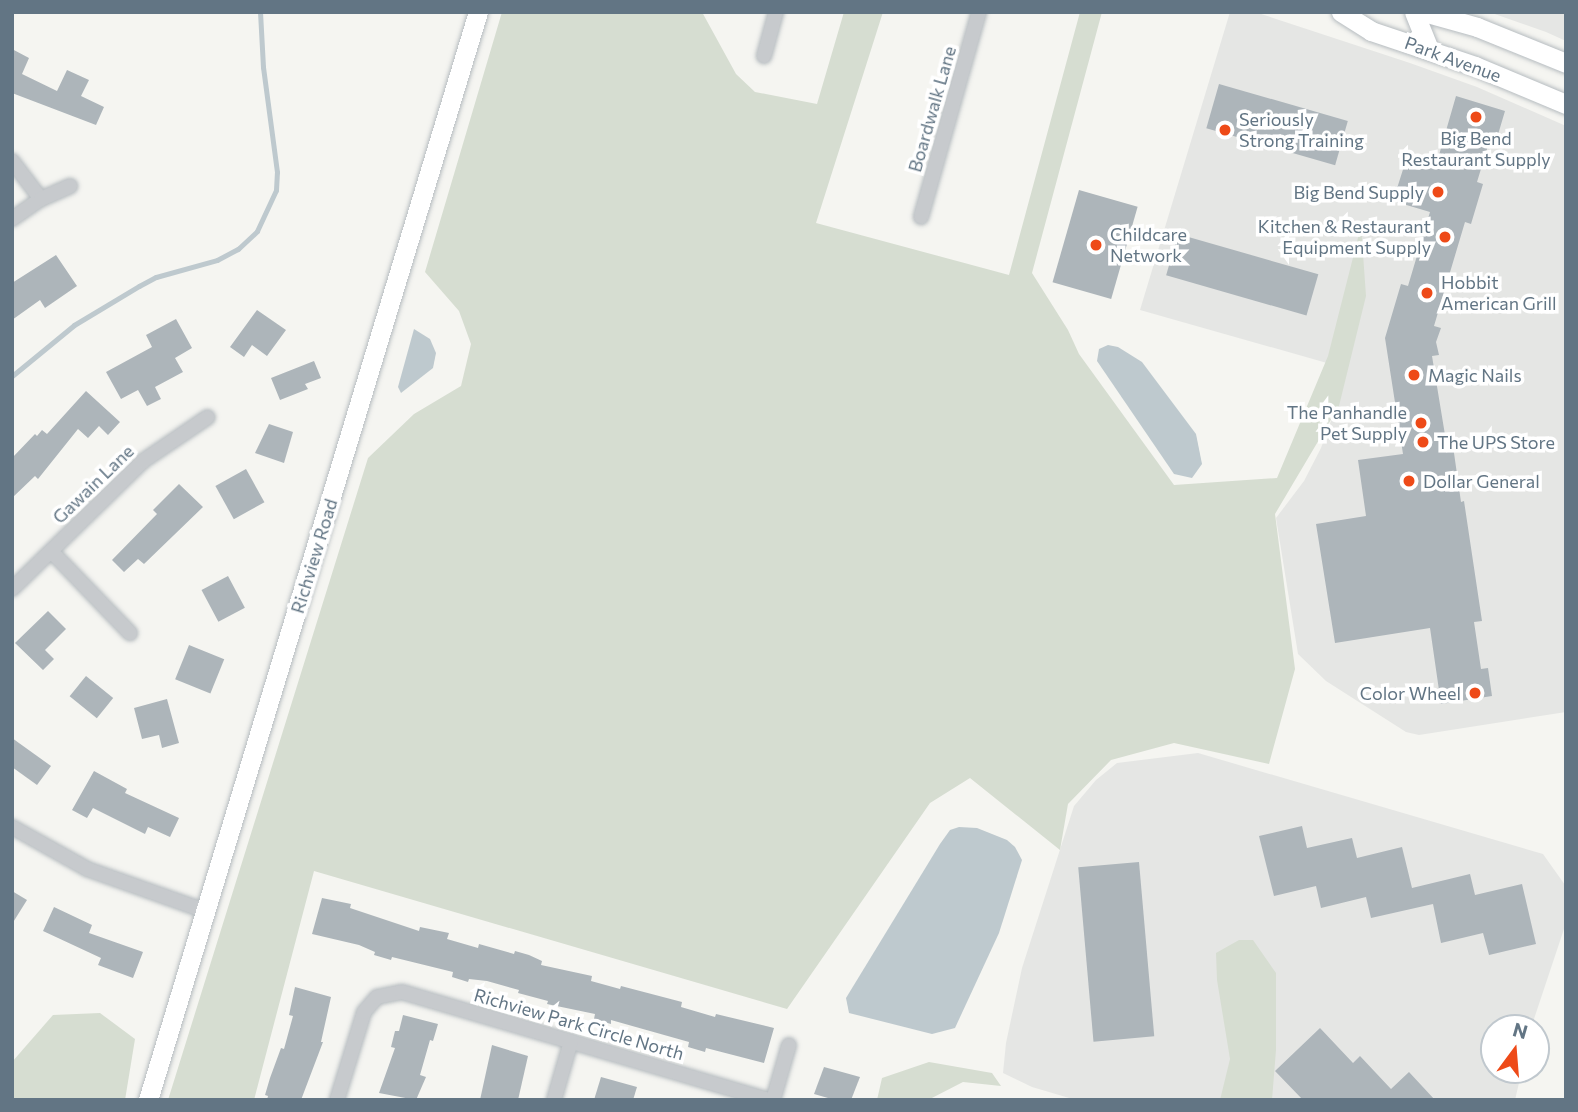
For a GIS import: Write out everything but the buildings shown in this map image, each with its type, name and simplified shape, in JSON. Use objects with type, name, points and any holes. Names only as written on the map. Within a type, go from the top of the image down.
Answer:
[{"type":"street","name":"Richview Road","points":[[148,1100],[478,12]]},
{"type":"street","points":[[764,56],[776,12]]},
{"type":"street","name":"Boardwalk Lane","points":[[921,217],[979,12]]},
{"type":"street","name":"Park Avenue","points":[[1341,12],[1371,31],[1429,49],[1566,104]]},
{"type":"street","points":[[1414,12],[1429,49]]},
{"type":"street","name":"Park Avenue","points":[[1424,12],[1477,27],[1566,63]]},
{"type":"street","points":[[12,161],[41,199]]},
{"type":"street","points":[[12,219],[41,199],[70,186]]},
{"type":"street","name":"Gawain Lane","points":[[12,589],[143,461],[208,418]]},
{"type":"street","points":[[51,551],[130,633]]},
{"type":"street","points":[[12,827],[87,869],[204,910]]},
{"type":"street","name":"Richview Park Circle North","points":[[337,1100],[364,1012],[377,997],[402,992],[771,1100]]},
{"type":"street","points":[[554,1100],[571,1041]]},
{"type":"street","points":[[771,1100],[789,1045]]},
{"type":"shaded area","points":[[502,12],[702,12],[736,74],[755,92],[817,104],[844,12],[883,12],[816,223],[1009,275],[1080,12],[1102,12],[1032,273],[1068,330],[1079,354],[1174,485],[1277,478],[1328,356],[1361,226],[1366,296],[1339,406],[1275,514],[1295,669],[1269,764],[1174,743],[1111,760],[1068,804],[1060,850],[970,778],[930,803],[787,1009],[314,871],[254,1100],[168,1100],[368,458],[414,414],[461,386],[471,344],[459,311],[425,272]]},
{"type":"shaded area","points":[[1230,12],[1255,12],[1410,63],[1477,87],[1566,126],[1566,712],[1419,735],[1406,732],[1326,681],[1298,654],[1276,518],[1304,481],[1321,448],[1334,413],[1341,367],[1140,310]]},
{"type":"shaded area","points":[[1489,12],[1566,12],[1566,41],[1546,32]]},
{"type":"shaded area","points":[[414,329],[430,339],[436,353],[433,368],[401,393],[398,387]]},
{"type":"shaded area","points":[[1108,345],[1118,347],[1142,362],[1196,434],[1202,464],[1192,478],[1174,474],[1097,361],[1099,349]]},
{"type":"shaded area","points":[[1198,753],[1543,854],[1565,885],[1566,923],[1536,1014],[1480,1014],[1480,1084],[1519,1084],[1515,1100],[1076,1100],[1032,1087],[1003,1073],[1006,1043],[1022,968],[1074,806],[1096,780],[1117,763]]},
{"type":"shaded area","points":[[959,827],[977,828],[1007,840],[1015,847],[1022,860],[999,933],[955,1028],[932,1034],[849,1013],[846,998],[940,844],[950,830]]},
{"type":"shaded area","points":[[1239,940],[1253,940],[1276,973],[1276,1050],[1272,1100],[1220,1100],[1230,1059],[1217,980],[1216,953]]},
{"type":"shaded area","points":[[100,1013],[135,1039],[125,1100],[12,1100],[12,1062],[53,1015]]},
{"type":"shaded area","points":[[929,1062],[992,1073],[1001,1086],[963,1082],[928,1100],[877,1100],[882,1078]]},
{"type":"waterway","points":[[12,376],[74,325],[139,286],[156,277],[217,260],[238,249],[257,231],[276,190],[277,172],[263,67],[260,12]]},
{"type":"place","name":"Big Bend Restaurant Supply","points":[[1476,117]]},
{"type":"place","name":"Seriously Strong Training","points":[[1225,130]]},
{"type":"place","name":"Big Bend Supply","points":[[1438,192]]},
{"type":"place","name":"Kitchen & Restaurant Equipment Supply","points":[[1445,237]]},
{"type":"place","name":"Childcare Network","points":[[1096,245]]},
{"type":"place","name":"Hobbit American Grill","points":[[1427,293]]},
{"type":"place","name":"Magic Nails","points":[[1414,375]]},
{"type":"place","name":"The Panhandle Pet Supply","points":[[1421,423]]},
{"type":"place","name":"The UPS Store","points":[[1423,442]]},
{"type":"place","name":"Dollar General","points":[[1409,481]]},
{"type":"place","name":"Color Wheel","points":[[1475,693]]}]
